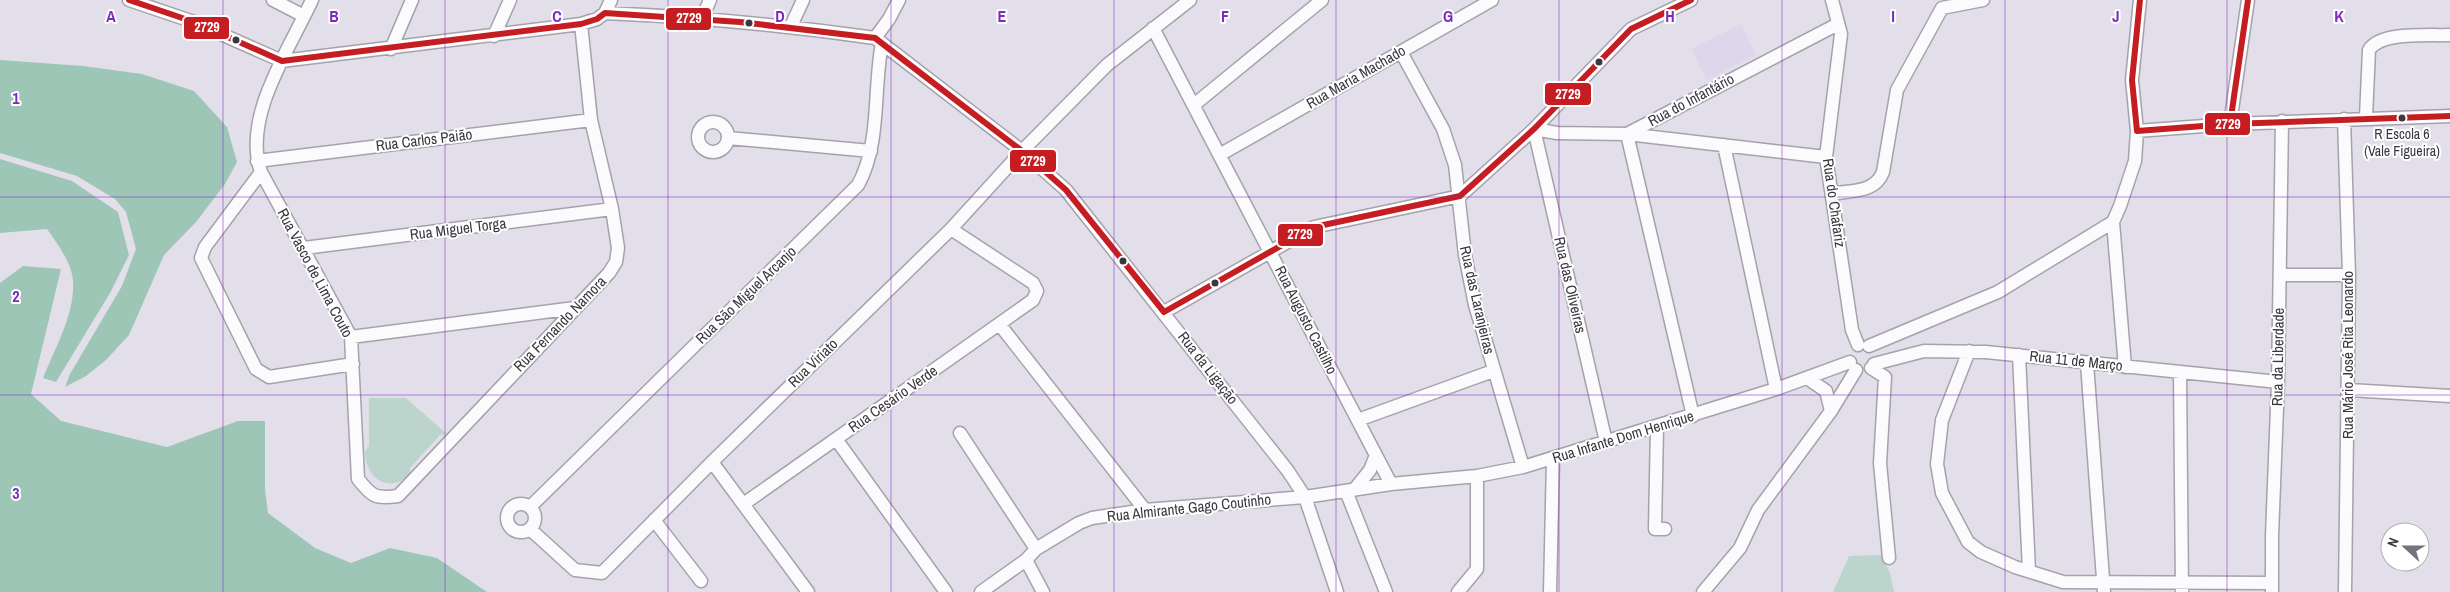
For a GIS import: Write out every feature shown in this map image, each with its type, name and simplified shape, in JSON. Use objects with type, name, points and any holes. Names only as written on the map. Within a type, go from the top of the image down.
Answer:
[{"type":"street","points":[[129,0],[147,3],[194,22],[282,62],[581,24],[597,19],[605,13],[611,0]]},
{"type":"street","points":[[273,0],[304,16]]},
{"type":"street","points":[[312,0],[271,85],[256,131],[259,166],[205,247],[201,258],[256,368],[269,377],[353,364]]},
{"type":"street","points":[[390,49],[412,0]]},
{"type":"street","points":[[494,36],[510,0]]},
{"type":"street","points":[[702,18],[710,0]]},
{"type":"street","points":[[792,26],[803,0]]},
{"type":"street","points":[[605,13],[702,18],[792,26],[878,41],[899,0]]},
{"type":"street","name":"Rua Viriato","points":[[530,529],[575,570],[602,573],[712,462],[951,229],[1022,151],[1107,64],[1190,0]]},
{"type":"street","points":[[1195,104],[1322,0]]},
{"type":"street","name":"Rua Maria Machado","points":[[1221,154],[1492,0]]},
{"type":"street","points":[[1164,312],[1314,227],[1460,196],[1534,129],[1631,30],[1691,0]]},
{"type":"street","name":"Rua do Chafariz","points":[[1832,0],[1841,34],[1826,157],[1852,330],[1864,346]]},
{"type":"street","points":[[1832,194],[1870,188],[1879,182],[1883,172],[1897,90],[1938,4],[1983,0]]},
{"type":"street","points":[[2125,367],[2113,222],[2135,161],[2137,131],[2132,80],[2140,0]]},
{"type":"street","points":[[2230,124],[2248,0]]},
{"type":"street","name":"Rua Fernando Namora","points":[[370,493],[381,498],[398,496],[609,273],[616,262],[618,248],[612,209],[591,120],[581,24]]},
{"type":"street","name":"Rua do Infantário","points":[[1534,129],[1557,133],[1627,134],[1838,24]]},
{"type":"street","name":"Rua Augusto Castilho","points":[[1154,28],[1391,484]]},
{"type":"street","points":[[2366,117],[2369,50],[2374,43],[2385,38],[2450,35]]},
{"type":"street","name":"Rua São Miguel Arcanjo","points":[[530,507],[858,185],[867,169],[871,151],[878,41]]},
{"type":"street","name":"Rua da Ligação","points":[[878,41],[1022,151],[1066,190],[1288,471],[1305,497],[1337,592]]},
{"type":"street","name":"Rua das Laranjeiras","points":[[1401,52],[1443,129],[1455,165],[1460,196],[1465,255],[1475,305],[1523,467]]},
{"type":"street","points":[[2137,131],[2366,117],[2450,116]]},
{"type":"street","points":[[1656,118],[1658,137]]},
{"type":"street","name":"Rua Mário José Rita Leonardo","points":[[2344,119],[2349,275],[2345,592]]},
{"type":"street","name":"Rua Carlos Paião","points":[[259,166],[591,120]]},
{"type":"street","name":"Rua da Liberdade","points":[[2272,588],[2278,382],[2282,122]]},
{"type":"street","name":"Rua das Oliveiras","points":[[1534,129],[1606,442]]},
{"type":"street","points":[[1693,416],[1627,134],[1826,157]]},
{"type":"street","points":[[728,138],[871,151]]},
{"type":"street","points":[[1724,145],[1776,389]]},
{"type":"street","name":"Rua Vasco de Lima Couto","points":[[259,166],[351,337],[358,479],[370,493]]},
{"type":"street","name":"Rua Miguel Torga","points":[[304,248],[612,209]]},
{"type":"street","points":[[1704,592],[1740,548],[1758,510],[1831,411],[1853,366],[1852,350],[1998,292],[2113,222]]},
{"type":"street","name":"Rua Cesário Verde","points":[[745,503],[1033,300],[1037,292],[1033,283],[951,229]]},
{"type":"street","points":[[2280,274],[2349,275]]},
{"type":"street","points":[[351,337],[575,308]]},
{"type":"street","points":[[1000,325],[1145,510]]},
{"type":"street","points":[[1864,346],[1874,352],[1873,366]]},
{"type":"street","name":"Rua 11 de Março","points":[[1873,366],[1924,351],[1969,351],[2278,382]]},
{"type":"street","points":[[1969,351],[1942,420],[1937,464],[1942,493],[1968,542],[1982,552],[2029,572],[2063,582],[2103,588],[2272,588]]},
{"type":"street","points":[[2020,355],[2029,572]]},
{"type":"street","points":[[2087,363],[2103,588]]},
{"type":"street","points":[[1853,366],[1864,371],[1873,366]]},
{"type":"street","name":"Rua Infante Dom Henrique","points":[[1391,484],[1477,476],[1523,467],[1693,416],[1807,378],[1853,366]]},
{"type":"street","points":[[1873,366],[1885,377],[1880,463],[1889,558]]},
{"type":"street","points":[[1358,420],[1493,370]]},
{"type":"street","points":[[2180,372],[2182,587]]},
{"type":"street","points":[[1807,378],[1826,391],[1831,411]]},
{"type":"street","points":[[2349,390],[2450,396]]},
{"type":"street","points":[[1657,426],[1655,529],[1665,529]]},
{"type":"street","points":[[960,433],[1036,549]]},
{"type":"street","points":[[836,439],[946,592]]},
{"type":"street","points":[[1376,455],[1370,470],[1350,490],[1386,592]]},
{"type":"street","points":[[1550,592],[1553,459]]},
{"type":"street","points":[[712,462],[745,503],[808,592]]},
{"type":"street","points":[[1458,592],[1477,568],[1477,476]]},
{"type":"street","name":"Rua Almirante Gago Coutinho","points":[[980,592],[995,588],[1036,549],[1079,523],[1092,518],[1145,510],[1305,497],[1391,484]]},
{"type":"street","points":[[521,503],[530,507],[535,518],[530,529],[515,531],[508,524],[506,515],[516,504],[521,503]]},
{"type":"street","points":[[654,520],[701,582]]},
{"type":"street","points":[[1026,560],[1043,592]]},
{"type":"shaded area","points":[[1741,24],[1756,55],[1707,80],[1691,49]]},
{"type":"green space","points":[[0,60],[83,66],[142,74],[194,91],[227,127],[237,162],[225,184],[196,222],[164,255],[129,335],[106,360],[86,376],[65,387],[70,374],[122,286],[136,249],[126,212],[115,199],[77,176],[0,153]]},
{"type":"green space","points":[[0,159],[72,181],[118,212],[129,255],[110,293],[56,382],[43,378],[68,318],[73,293],[72,274],[63,254],[47,229],[0,233]]},
{"type":"green space","points":[[23,266],[61,269],[31,394],[61,421],[167,447],[238,421],[265,421],[265,490],[268,513],[315,548],[351,563],[390,548],[437,558],[487,592],[0,592],[0,283]]},
{"type":"green space","points":[[369,398],[406,398],[447,434],[440,435],[410,468],[410,474],[394,483],[387,483],[374,476],[366,461],[365,451],[369,446]]},
{"type":"green space","points":[[1881,555],[1890,573],[1894,592],[1833,592],[1849,556]]},
{"type":"transit line","name":"2729","points":[[129,0],[194,22],[282,61]]},
{"type":"transit line","name":"2729","points":[[1164,312],[1314,227],[1460,196],[1534,129],[1631,29],[1691,0]]},
{"type":"transit line","name":"2729","points":[[2140,0],[2132,80],[2137,131],[2230,124],[2450,116]]},
{"type":"transit line","name":"2729","points":[[2230,124],[2248,0]]},
{"type":"transit line","name":"2729","points":[[282,61],[581,24],[597,19],[605,13],[740,22],[875,38]]},
{"type":"transit line","name":"2729","points":[[875,38],[1022,151],[1066,190],[1164,312]]},
{"type":"place","name":"R Escola 6 (Vale Figueira)","points":[[2402,118]]}]
